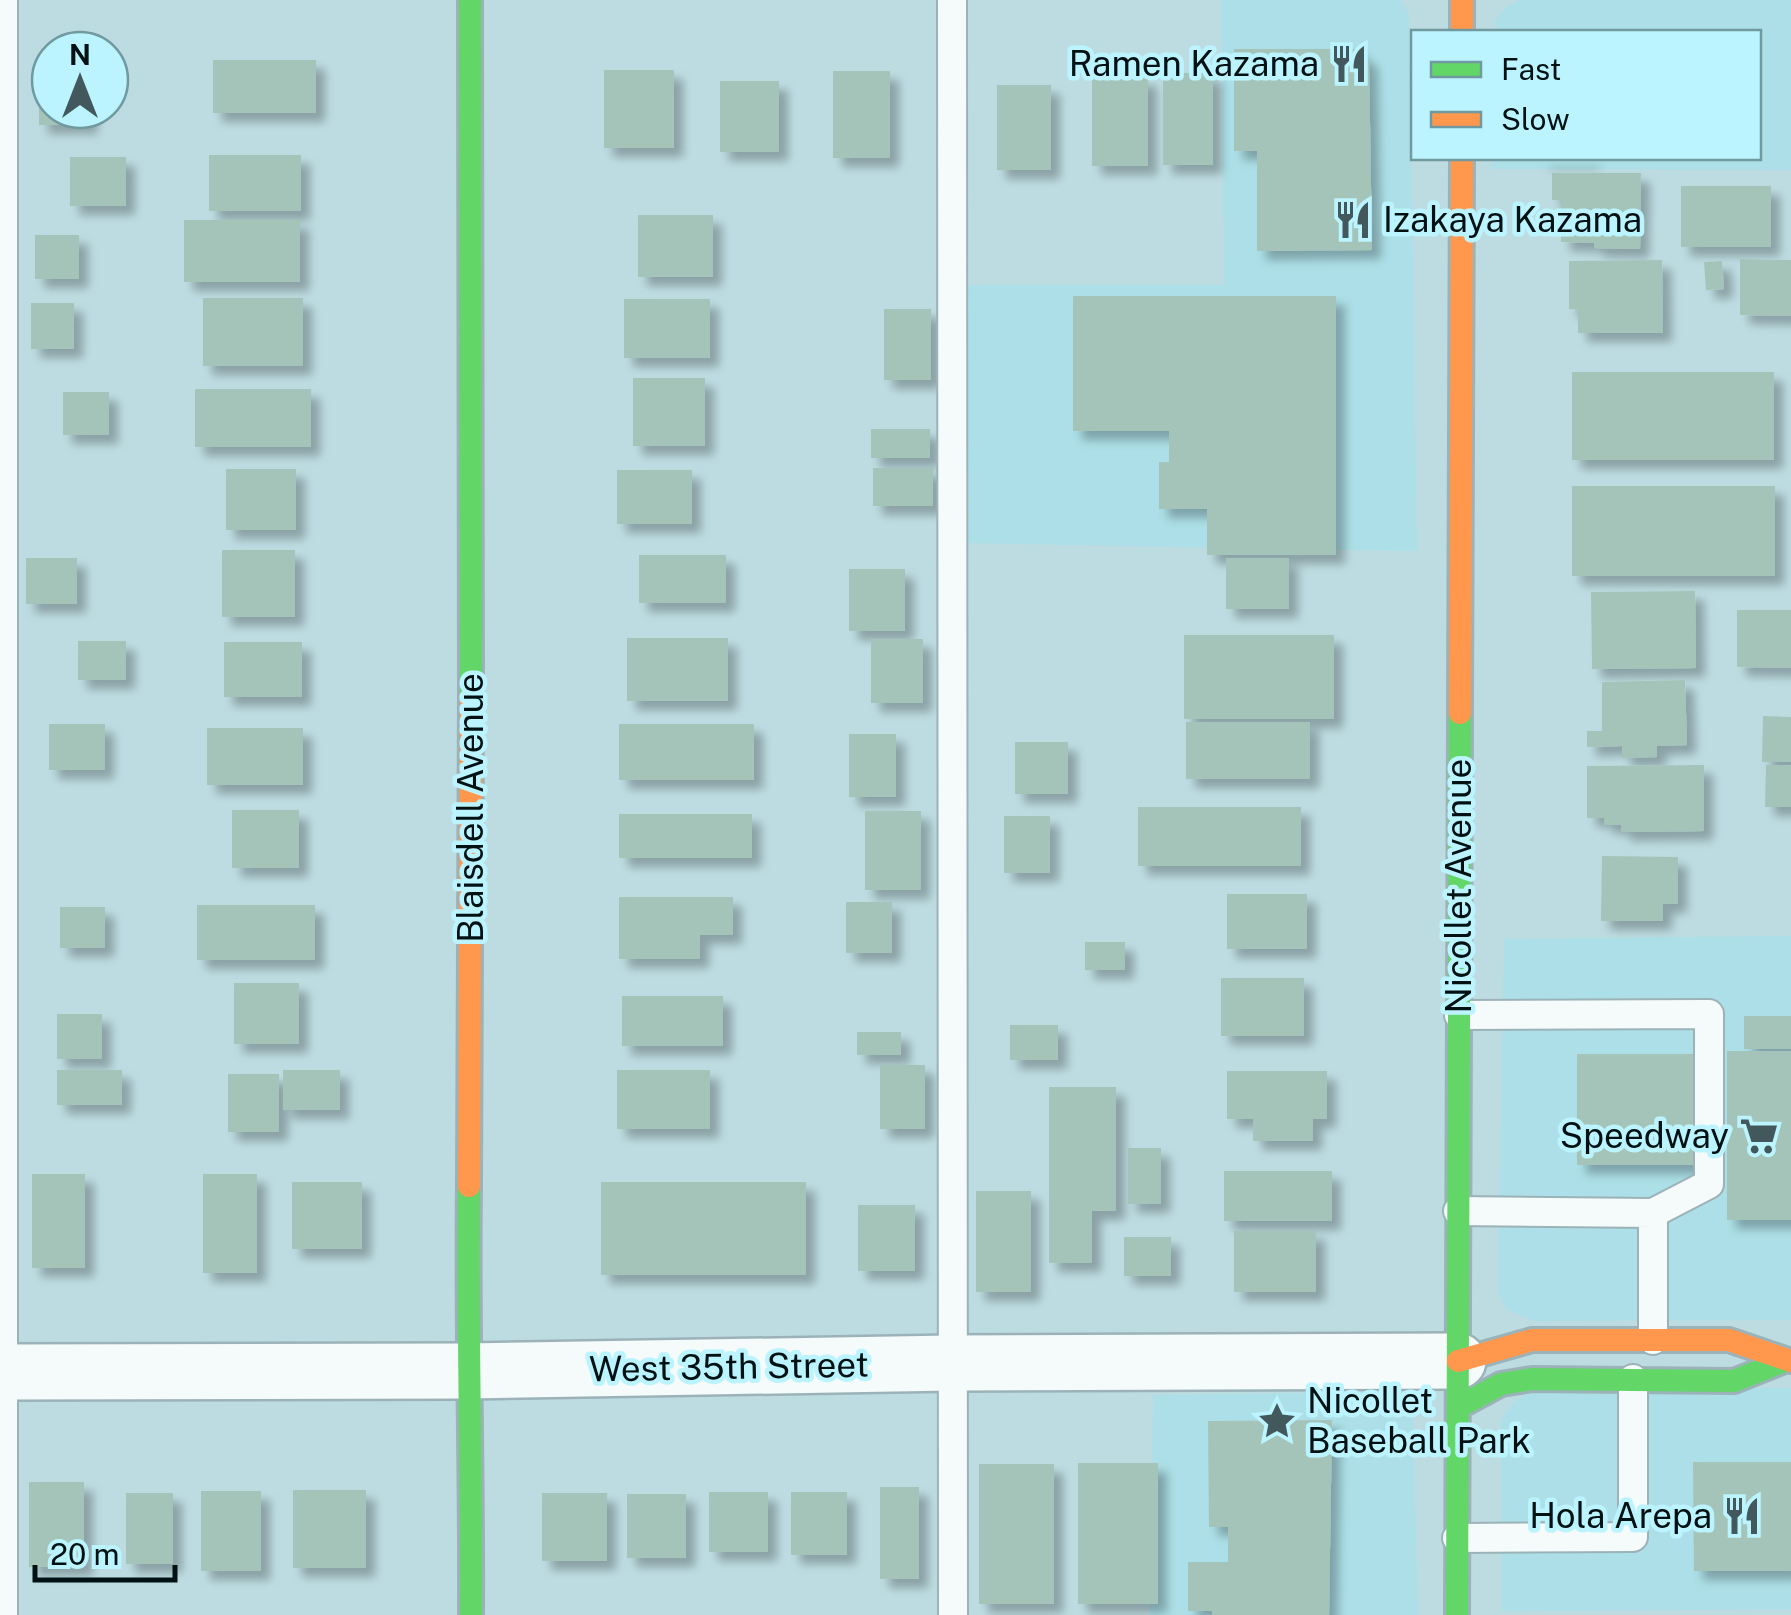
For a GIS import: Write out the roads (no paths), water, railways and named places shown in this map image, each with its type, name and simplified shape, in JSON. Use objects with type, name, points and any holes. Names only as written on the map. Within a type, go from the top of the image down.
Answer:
[{"type":"street","name":"Blaisdell Avenue","points":[[470,0],[471,1615]]},
{"type":"street","points":[[1462,0],[1462,30]]},
{"type":"street","name":"Nicollet Avenue","points":[[1457,1615],[1462,160]]},
{"type":"street","points":[[1458,1384],[1532,1340],[1729,1340],[1788,1360]]},
{"type":"street","points":[[1458,1384],[1532,1379],[1734,1382],[1788,1360]]},
{"type":"street","name":"West 35th Street","points":[[3,1372],[468,1372],[952,1363],[1458,1384]]},
{"type":"lane","points":[[3,0],[3,1615]]},
{"type":"lane","points":[[952,0],[953,1615]]},
{"type":"lane","points":[[1458,1211],[1653,1213],[1708,1184],[1709,1014],[1459,1014]]},
{"type":"lane","points":[[1653,1213],[1653,1340]]},
{"type":"lane","points":[[1457,1538],[1633,1538],[1633,1379]]},
{"type":"place","name":"Ramen Kazama","points":[[1349,64]]},
{"type":"place","name":"Izakaya Kazama","points":[[1353,220]]},
{"type":"place","name":"Speedway","points":[[1759,1136]]},
{"type":"place","name":"Nicollet Baseball Park","points":[[1277,1421]]},
{"type":"place","name":"Hola Arepa","points":[[1742,1516]]}]
